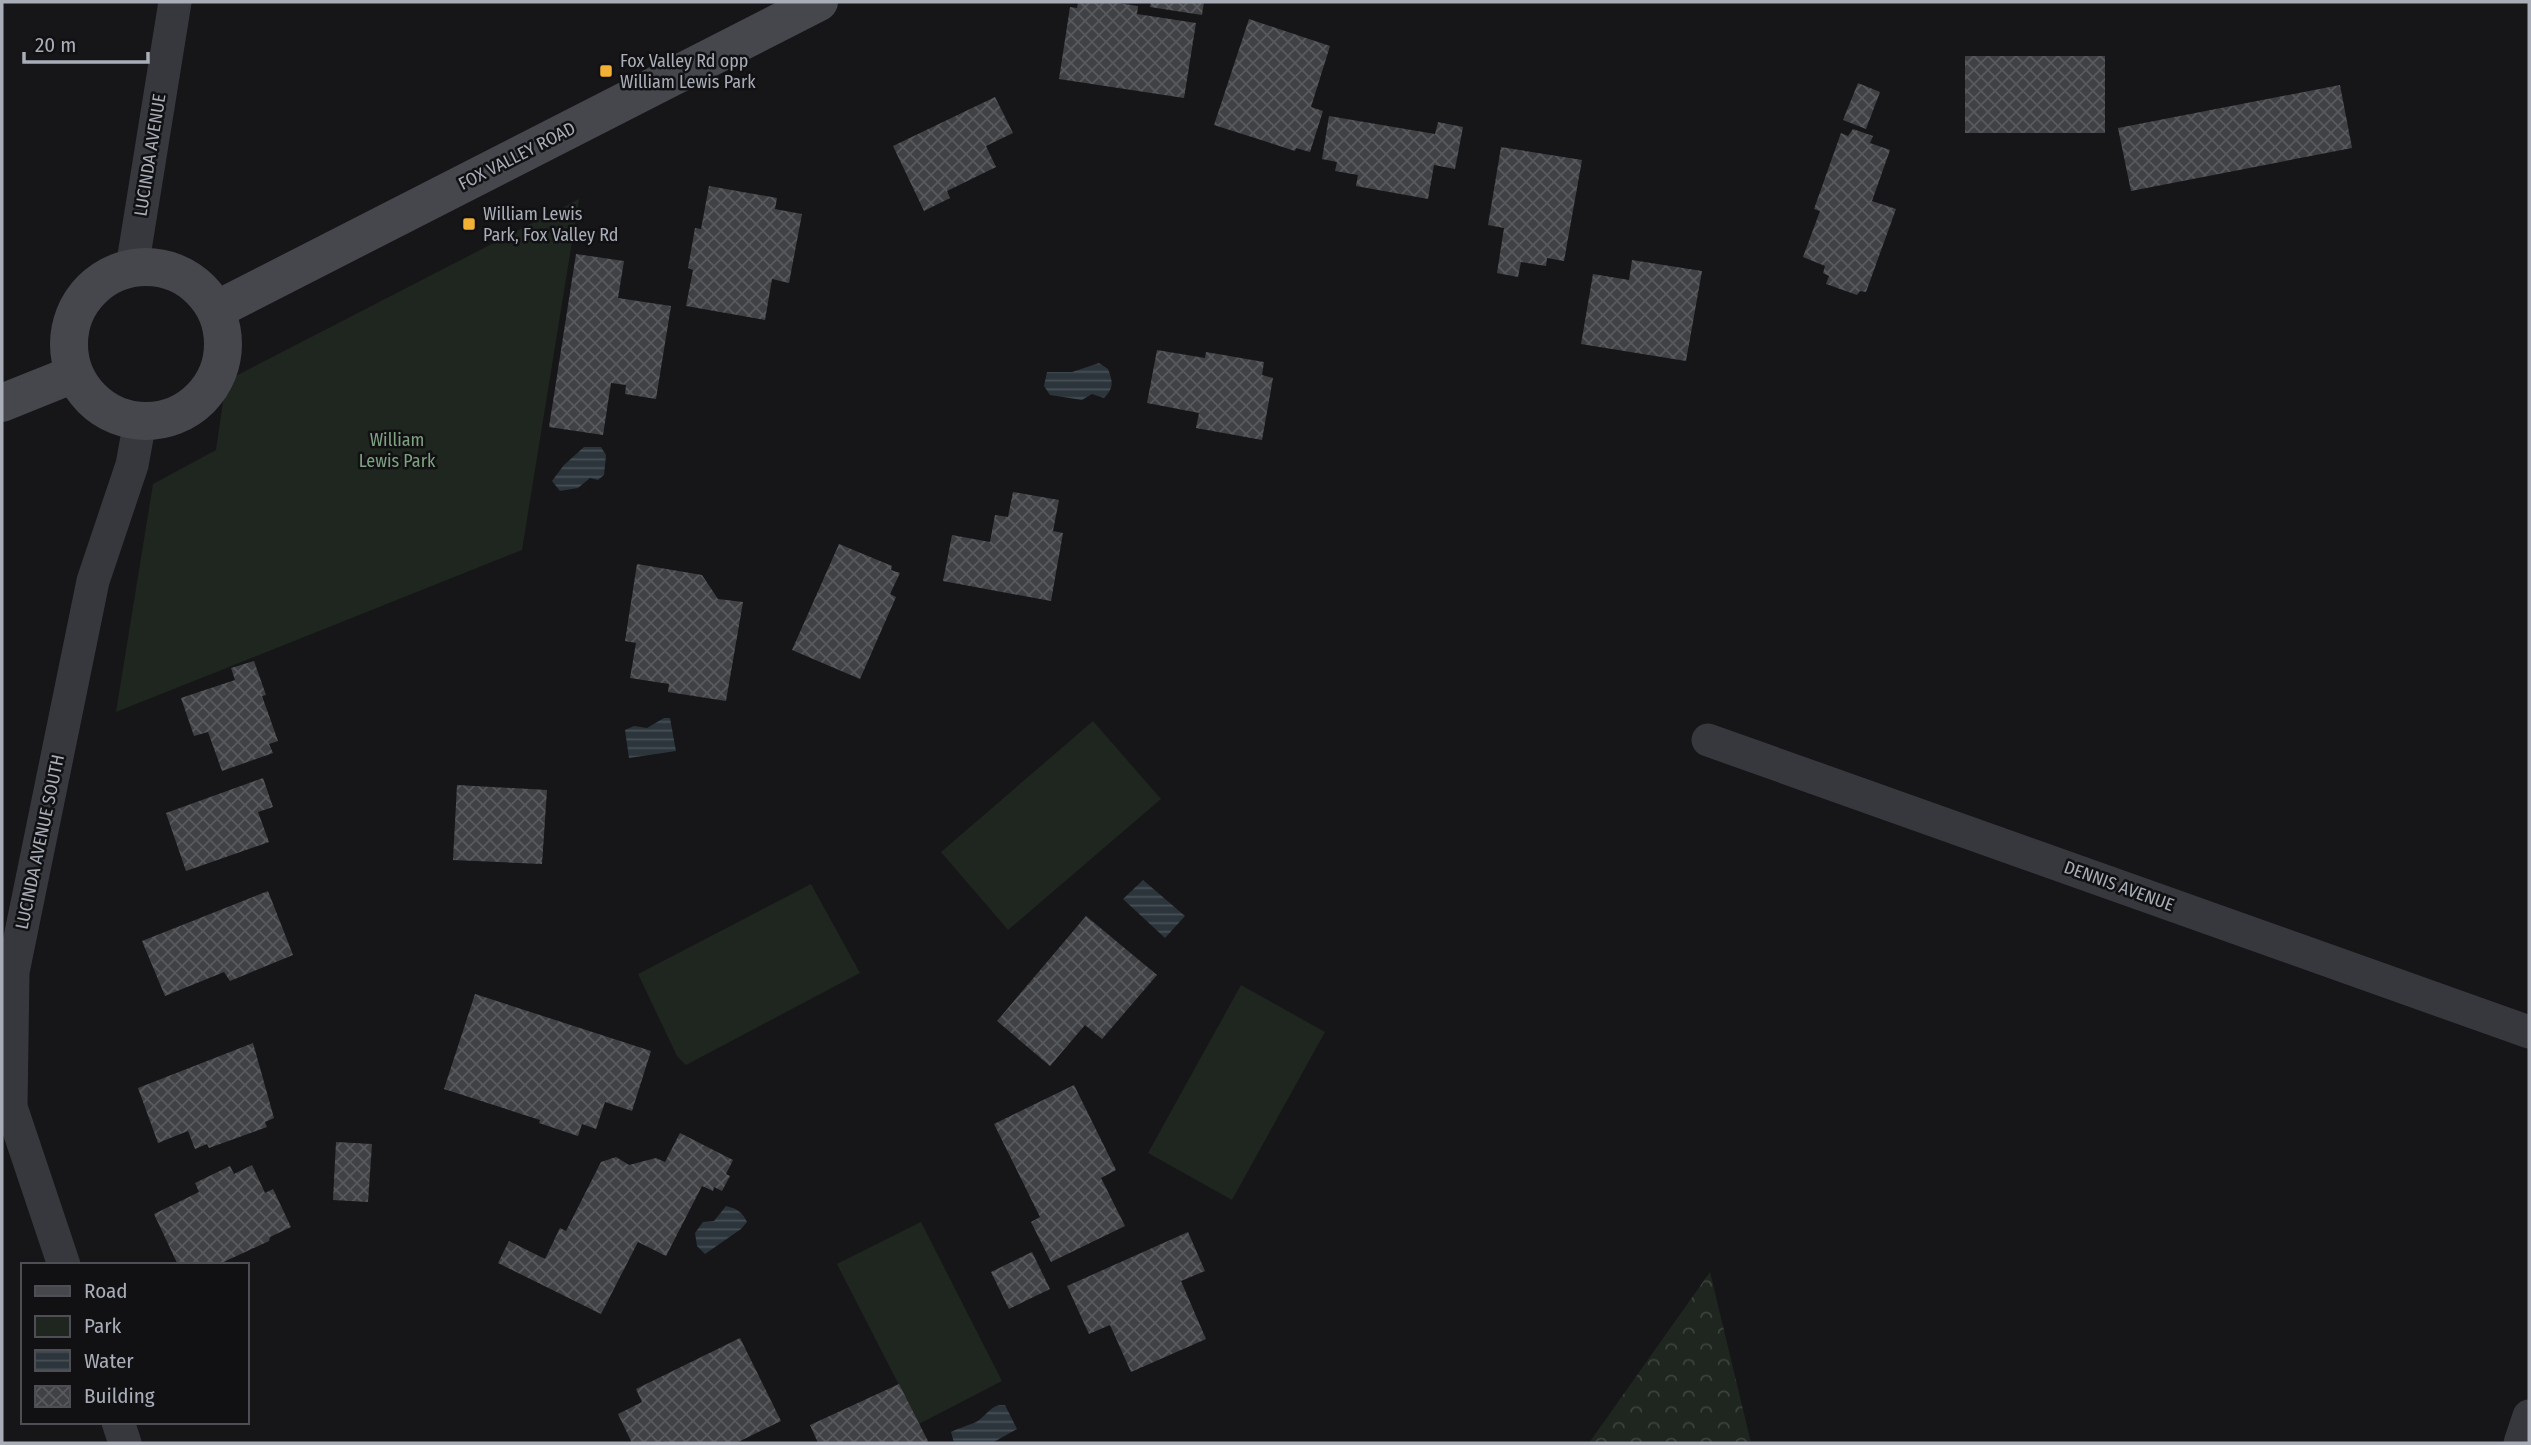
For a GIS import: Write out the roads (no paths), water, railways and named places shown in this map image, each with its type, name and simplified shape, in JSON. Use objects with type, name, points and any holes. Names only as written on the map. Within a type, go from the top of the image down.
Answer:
[{"type":"main road","name":"FOX VALLEY ROAD","points":[[216,310],[819,2]]},
{"type":"main road","points":[[157,267],[181,275],[201,290],[216,310],[223,337],[221,363],[210,387],[192,407],[167,418],[141,421],[120,417],[101,407],[85,393],[74,374],[69,352],[69,329],[77,307],[91,288],[110,275],[132,268],[157,267]]},
{"type":"main road","points":[[2,403],[74,374]]},
{"type":"street","name":"LUCINDA AVENUE","points":[[132,268],[175,2]]},
{"type":"street","name":"LUCINDA AVENUE SOUTH","points":[[63,1263],[11,1107],[13,972],[93,582],[132,465],[141,421]]},
{"type":"street","name":"DENNIS AVENUE","points":[[1708,740],[2529,1032]]},
{"type":"street","points":[[2520,1443],[2529,1416]]},
{"type":"street","points":[[119,1424],[125,1443]]},
{"type":"water","points":[[1099,363],[1108,369],[1112,381],[1110,391],[1104,398],[1092,394],[1082,400],[1050,395],[1044,386],[1047,372],[1072,372]]},
{"type":"water","points":[[584,447],[601,447],[606,455],[604,475],[598,480],[590,478],[578,488],[560,491],[552,481],[564,465]]},
{"type":"water","points":[[664,718],[670,718],[676,751],[629,758],[625,730],[634,726],[647,728]]},
{"type":"water","points":[[1143,880],[1185,916],[1165,938],[1123,899]]},
{"type":"water","points":[[726,1206],[739,1211],[747,1222],[705,1254],[697,1246],[695,1233],[703,1222],[714,1221]]},
{"type":"water","points":[[999,1405],[1005,1405],[1017,1429],[992,1443],[954,1443],[951,1432],[977,1421]]},
{"type":"place","name":"Fox Valley Rd opp William Lewis Park","points":[[606,71]]},
{"type":"place","name":"William Lewis Park, Fox Valley Rd","points":[[469,224]]},
{"type":"park label","name":"William Lewis Park","points":[[397,450]]}]
